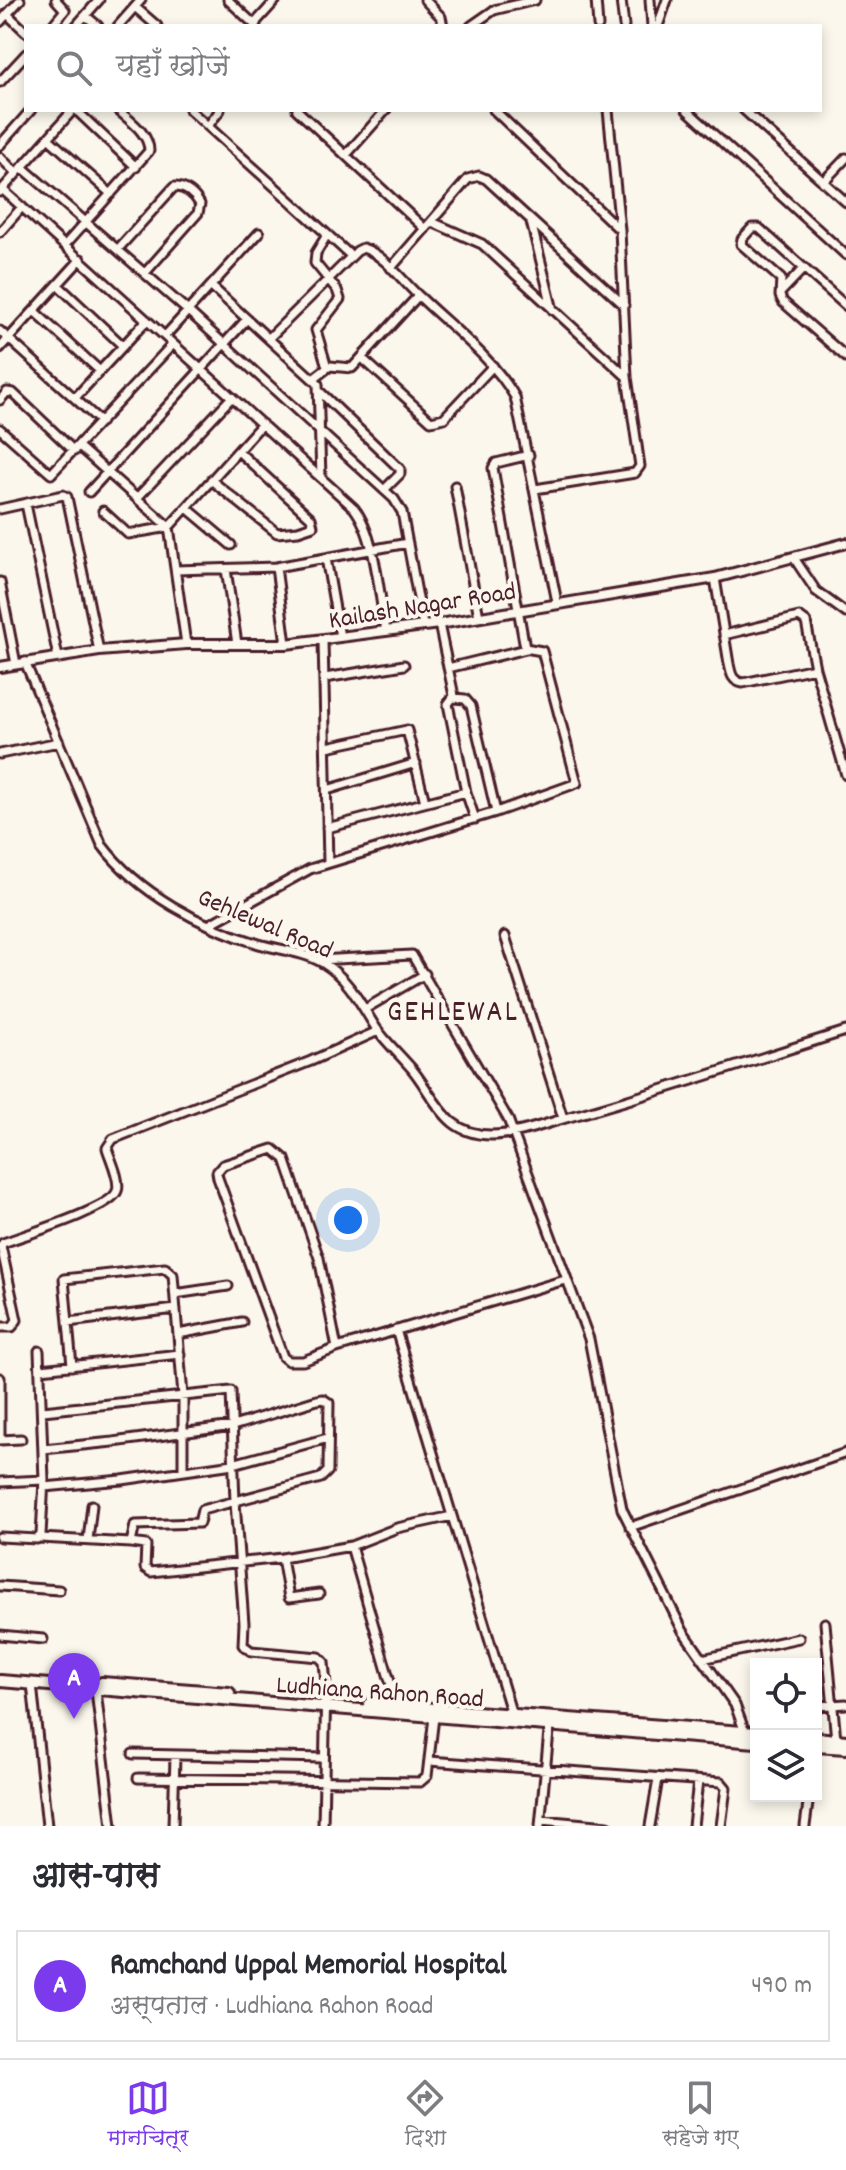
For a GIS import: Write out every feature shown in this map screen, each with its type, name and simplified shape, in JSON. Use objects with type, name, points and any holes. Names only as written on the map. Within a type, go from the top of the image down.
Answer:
[{"type":"main road","name":"Ludhiana Rahon Road","points":[[0,1674],[95,1686]]},
{"type":"main road","name":"Ludhiana Rahon Road","points":[[0,1681],[325,1704],[434,1717],[750,1737]]},
{"type":"main road","name":"Ludhiana Rahon Road","points":[[325,1704],[512,1715],[550,1722]]},
{"type":"main road","points":[[822,1746],[846,1748]]},
{"type":"street","points":[[0,22],[20,0]]},
{"type":"street","points":[[54,24],[65,10],[56,0]]},
{"type":"street","points":[[78,24],[99,0]]},
{"type":"street","points":[[228,0],[253,24]]},
{"type":"street","points":[[257,24],[276,0]]},
{"type":"street","points":[[425,0],[441,17],[443,24]]},
{"type":"street","points":[[474,24],[494,10],[535,0]]},
{"type":"street","points":[[596,0],[598,24]]},
{"type":"street","points":[[621,0],[624,24]]},
{"type":"street","points":[[650,0],[652,24]]},
{"type":"street","points":[[659,24],[667,0]]},
{"type":"street","points":[[120,24],[138,4],[155,24]]},
{"type":"street","points":[[7,14],[24,30]]},
{"type":"street","points":[[86,16],[96,24]]},
{"type":"street","points":[[0,82],[24,56]]},
{"type":"street","points":[[0,145],[29,112]]},
{"type":"street","points":[[72,112],[1,190],[81,259],[361,517],[371,549],[386,631]]},
{"type":"street","points":[[76,112],[136,167]]},
{"type":"street","points":[[65,245],[149,151],[145,135],[120,112]]},
{"type":"street","points":[[192,112],[350,255]]},
{"type":"street","points":[[208,126],[218,112]]},
{"type":"street","points":[[299,112],[425,229]]},
{"type":"street","points":[[346,155],[384,112]]},
{"type":"street","points":[[496,112],[620,230]]},
{"type":"street","points":[[535,489],[639,470],[627,377],[620,230],[608,112]]},
{"type":"street","points":[[689,112],[846,255]]},
{"type":"street","points":[[746,112],[846,202]]},
{"type":"street","points":[[48,138],[111,194]]},
{"type":"street","points":[[0,157],[118,249],[399,505],[423,625]]},
{"type":"street","points":[[823,182],[846,158]]},
{"type":"street","points":[[391,268],[468,179],[479,176],[486,179],[624,305]]},
{"type":"street","points":[[118,249],[174,187],[185,189],[198,200],[198,213],[145,273]]},
{"type":"street","points":[[0,232],[22,207]]},
{"type":"street","points":[[530,220],[553,310]]},
{"type":"street","points":[[432,222],[482,244],[627,377]]},
{"type":"street","points":[[846,306],[759,228],[752,228],[742,239],[741,244],[781,279],[783,302],[846,357]]},
{"type":"street","points":[[165,336],[259,233]]},
{"type":"street","points":[[327,235],[315,258],[316,268],[337,290],[340,299],[316,330],[327,367]]},
{"type":"street","points":[[269,338],[350,255],[363,248],[391,268],[493,366],[515,397],[557,602]]},
{"type":"street","points":[[0,348],[81,259]]},
{"type":"street","points":[[781,292],[804,268]]},
{"type":"street","points":[[58,285],[123,346]]},
{"type":"street","points":[[211,286],[313,379],[319,391],[400,469],[400,474],[384,490]]},
{"type":"street","points":[[313,379],[327,367],[334,365],[348,369],[362,358],[418,296]]},
{"type":"street","points":[[34,311],[100,371]]},
{"type":"street","points":[[89,492],[247,319]]},
{"type":"street","points":[[75,398],[147,320]]},
{"type":"street","points":[[0,331],[101,422]]},
{"type":"street","points":[[0,429],[51,474],[173,344]]},
{"type":"street","points":[[362,358],[425,416],[438,421],[493,366]]},
{"type":"street","points":[[319,391],[321,477]]},
{"type":"street","points":[[0,400],[7,392],[13,393],[169,527],[186,644]]},
{"type":"street","points":[[137,498],[232,397]]},
{"type":"street","points":[[103,511],[128,534],[169,527],[262,424]]},
{"type":"street","points":[[211,480],[277,533],[313,526],[311,518],[238,451]]},
{"type":"street","points":[[526,649],[516,609],[493,468],[496,463],[529,455]]},
{"type":"street","points":[[455,486],[479,617]]},
{"type":"street","points":[[0,509],[63,495],[69,502],[99,651]]},
{"type":"street","points":[[26,504],[58,657]]},
{"type":"street","points":[[187,508],[231,545]]},
{"type":"street","points":[[176,570],[276,567],[408,543]]},
{"type":"street","name":"Kailash Nagar Road","points":[[0,667],[99,651],[186,644],[286,644],[439,624],[715,578],[846,543]]},
{"type":"street","points":[[326,558],[340,637]]},
{"type":"street","points":[[794,558],[816,591],[846,613]]},
{"type":"street","points":[[276,567],[286,644]]},
{"type":"street","points":[[226,569],[237,644]]},
{"type":"street","points":[[715,578],[732,677],[736,682],[815,668]]},
{"type":"street","name":"Gehlewal Road","points":[[0,582],[21,663],[59,742],[102,845],[114,860],[159,896],[210,924],[258,944],[316,960],[348,984],[378,1031],[414,1071],[438,1106],[461,1129],[476,1134],[512,1132],[846,1031]]},
{"type":"street","points":[[724,635],[802,618],[806,622],[815,668],[846,775]]},
{"type":"street","points":[[439,624],[454,698],[448,707],[466,792],[475,819]]},
{"type":"street","points":[[323,640],[328,863]]},
{"type":"street","points":[[210,924],[288,879],[328,863],[475,819],[577,783],[542,651],[526,649],[448,668]]},
{"type":"street","points":[[325,678],[404,665]]},
{"type":"street","points":[[454,698],[465,699],[471,706],[496,812]]},
{"type":"street","points":[[327,747],[403,729],[409,733],[425,802]]},
{"type":"street","points":[[0,754],[59,742]]},
{"type":"street","points":[[327,790],[416,763]]},
{"type":"street","points":[[327,828],[466,792]]},
{"type":"street","points":[[505,936],[563,1118]]},
{"type":"street","points":[[316,960],[412,955],[499,1101],[589,1339],[622,1509],[683,1631],[735,1705],[750,1735]]},
{"type":"street","points":[[365,1009],[425,974]]},
{"type":"street","points":[[0,1327],[12,1327],[17,1320],[1,1246],[81,1215],[111,1199],[117,1193],[118,1186],[107,1148],[113,1139],[311,1061],[378,1031]]},
{"type":"street","points":[[337,1348],[319,1258],[282,1154],[268,1149],[223,1165],[217,1172],[218,1178],[283,1357],[288,1361],[303,1361],[565,1280]]},
{"type":"street","points":[[72,1366],[63,1283],[67,1277],[165,1268],[173,1275],[183,1396],[183,1471]]},
{"type":"street","points":[[175,1294],[228,1286]]},
{"type":"street","points":[[68,1322],[176,1309]]},
{"type":"street","points":[[178,1334],[242,1322]]},
{"type":"street","points":[[396,1330],[512,1715]]},
{"type":"street","points":[[39,1351],[44,1484],[40,1538]]},
{"type":"street","points":[[41,1369],[180,1354]]},
{"type":"street","points":[[0,1378],[0,1440],[21,1439]]},
{"type":"street","points":[[43,1411],[231,1391],[243,1648],[322,1659],[325,1669],[323,1826]]},
{"type":"street","points":[[43,1449],[233,1426],[323,1399],[329,1403],[328,1471],[325,1476],[201,1511],[197,1524],[135,1525],[131,1543]]},
{"type":"street","points":[[0,1482],[44,1484],[183,1471],[233,1464],[328,1438]]},
{"type":"street","points":[[630,1527],[846,1453]]},
{"type":"street","points":[[88,1540],[92,1505]]},
{"type":"street","points":[[0,1537],[146,1545],[145,1568],[149,1571],[282,1558],[351,1546],[397,1528],[452,1516]]},
{"type":"street","points":[[351,1546],[397,1706]]},
{"type":"street","points":[[282,1558],[289,1598],[319,1594]]},
{"type":"street","points":[[0,1586],[59,1590]]},
{"type":"street","points":[[825,1623],[832,1705],[841,1741]]},
{"type":"street","points":[[0,1635],[43,1639]]},
{"type":"street","points":[[702,1659],[799,1638]]},
{"type":"street","points":[[32,1684],[47,1826]]},
{"type":"street","points":[[95,1686],[112,1826]]},
{"type":"street","points":[[822,1706],[846,1704]]},
{"type":"street","points":[[138,1778],[420,1782],[427,1776],[434,1717]]},
{"type":"street","points":[[550,1722],[541,1823],[608,1826]]},
{"type":"street","points":[[133,1754],[324,1758]]},
{"type":"street","points":[[173,1826],[175,1756]]},
{"type":"street","points":[[429,1761],[725,1785],[721,1826]]},
{"type":"street","points":[[650,1826],[658,1779]]},
{"type":"street","points":[[693,1826],[698,1781]]},
{"type":"street","points":[[805,1826],[808,1802]]},
{"type":"place","name":"Ramchand Uppal Memorial Hospital","points":[[74,1719]]},
{"type":"district","name":"GEHLEWAL","points":[[453,1010]]}]
